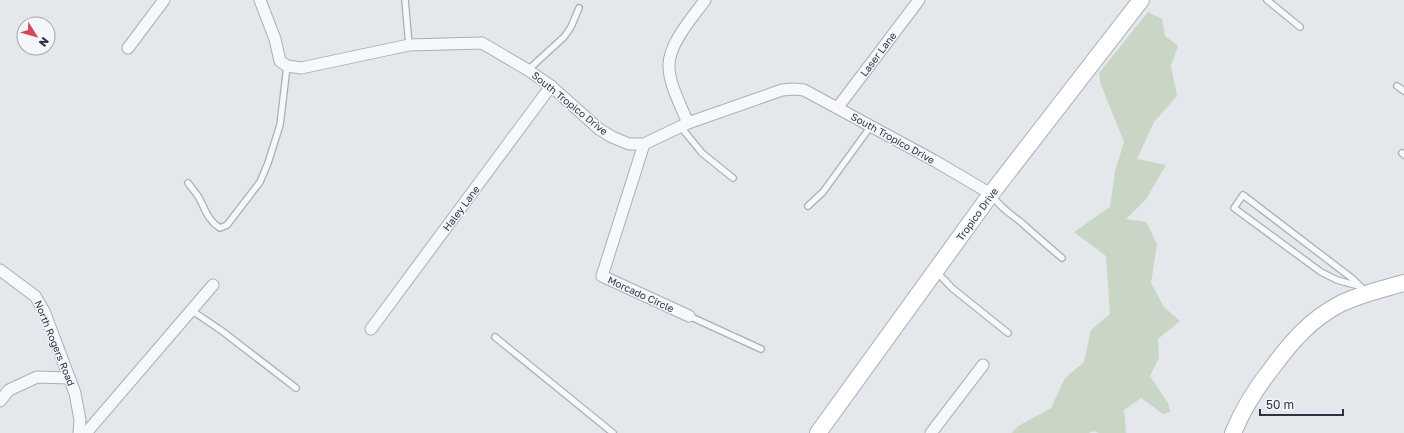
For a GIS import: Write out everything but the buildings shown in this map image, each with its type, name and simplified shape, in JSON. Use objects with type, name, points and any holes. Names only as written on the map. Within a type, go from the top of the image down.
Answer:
[{"type":"street","points":[[128,48],[164,0]]},
{"type":"street","points":[[260,0],[275,40],[280,61],[287,66]]},
{"type":"street","points":[[684,124],[672,84],[669,65],[671,53],[678,38],[705,0]]},
{"type":"street","name":"Laser Lane","points":[[838,107],[919,0]]},
{"type":"street","name":"Tropico Drive","points":[[818,433],[991,194],[1141,0]]},
{"type":"street","name":"South Tropico Drive","points":[[287,66],[301,68],[409,45],[482,43],[528,70],[550,86],[599,129],[612,137],[629,144],[644,144],[684,124],[782,90],[804,90],[838,107],[991,194]]},
{"type":"street","name":"Haley Lane","points":[[371,329],[550,86]]},
{"type":"street","name":"Morcado Circle","points":[[644,144],[602,276],[689,316]]},
{"type":"street","name":"North Rogers Road","points":[[0,270],[35,296],[44,311],[75,393],[80,420],[79,433]]},
{"type":"street","points":[[1233,433],[1254,392],[1297,335],[1327,311],[1354,298],[1363,290],[1404,282]]},
{"type":"street","points":[[86,433],[213,285]]},
{"type":"street","points":[[931,433],[983,365]]},
{"type":"street","points":[[0,401],[9,390],[37,377],[69,378]]},
{"type":"lane","points":[[405,0],[409,45]]},
{"type":"lane","points":[[1267,0],[1300,26]]},
{"type":"lane","points":[[528,70],[564,38],[571,27],[579,8]]},
{"type":"lane","points":[[188,183],[198,197],[207,216],[220,228],[227,225],[260,182],[268,163],[280,125],[287,66]]},
{"type":"lane","points":[[1397,86],[1404,91]]},
{"type":"lane","points":[[684,124],[702,153],[733,178]]},
{"type":"lane","points":[[808,206],[823,192],[871,126]]},
{"type":"lane","points":[[991,194],[997,203],[1062,258]]},
{"type":"lane","points":[[1243,195],[1353,279],[1363,290],[1336,280],[1321,272],[1234,208],[1243,195]]},
{"type":"lane","points":[[936,271],[952,288],[1008,333]]},
{"type":"lane","points":[[191,310],[222,331],[296,388]]},
{"type":"lane","name":"Morcado Circle","points":[[689,316],[761,349]]},
{"type":"lane","points":[[495,338],[613,433]]},
{"type":"green space","points":[[1148,12],[1162,19],[1165,36],[1178,46],[1171,66],[1177,96],[1154,122],[1137,159],[1166,165],[1146,199],[1126,219],[1146,222],[1157,244],[1151,283],[1164,307],[1180,321],[1158,339],[1159,358],[1150,376],[1168,403],[1170,412],[1163,414],[1141,398],[1124,410],[1126,433],[1099,433],[1093,431],[1089,433],[1012,433],[1018,426],[1051,408],[1065,378],[1084,362],[1091,330],[1110,314],[1106,256],[1074,232],[1110,207],[1115,171],[1124,142],[1101,85],[1099,73]]}]
